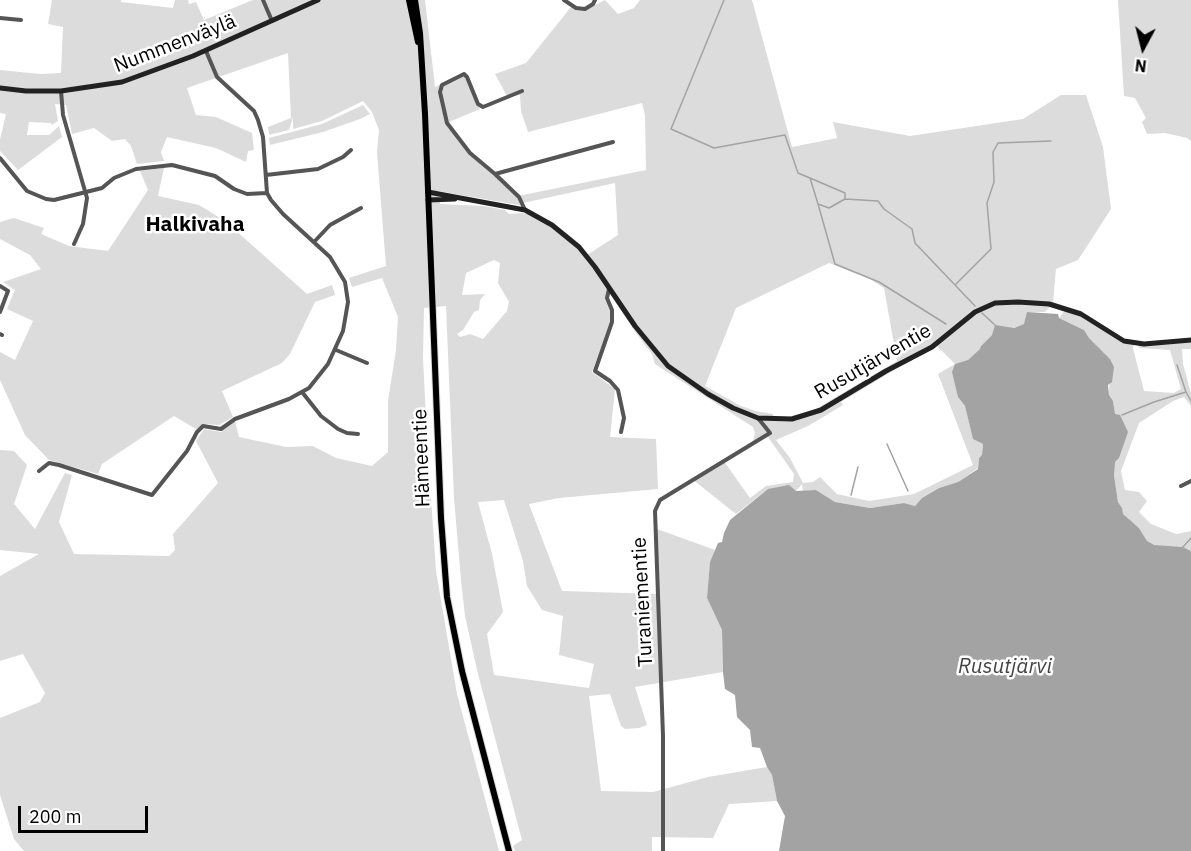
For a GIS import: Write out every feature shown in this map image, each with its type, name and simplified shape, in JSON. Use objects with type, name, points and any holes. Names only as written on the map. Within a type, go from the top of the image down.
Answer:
[{"type":"main road","name":"Nummenväylä","points":[[0,87],[26,91],[61,91],[122,82],[206,51],[318,0]]},
{"type":"main road","name":"Hämeentie","points":[[409,0],[421,57]]},
{"type":"main road","name":"Hämeentie","points":[[415,0],[420,33],[441,526],[447,597],[462,671],[509,851]]},
{"type":"main road","name":"Rusutjärventie","points":[[428,192],[525,210],[552,225],[579,247],[610,288],[635,327],[668,366],[717,398],[745,413],[758,417],[792,419],[821,410],[932,346],[975,312],[995,303],[1048,304],[1081,314],[1124,340],[1136,343],[1191,340]]},
{"type":"main road","name":"Rusutjärventie","points":[[428,201],[457,199]]},
{"type":"street","points":[[263,0],[272,21]]},
{"type":"street","points":[[564,0],[576,8],[585,9],[595,0]]},
{"type":"street","points":[[0,18],[21,20]]},
{"type":"street","points":[[39,471],[49,463],[59,465],[152,495],[187,451],[197,432],[203,426],[221,429],[235,419],[302,392],[320,376],[336,350],[347,315],[347,289],[335,263],[283,214],[267,193],[263,137],[254,111],[220,82],[206,51]]},
{"type":"street","points":[[522,91],[483,107],[478,104],[464,74],[442,85],[440,92],[447,123],[470,153],[519,197],[525,210]]},
{"type":"street","points":[[61,91],[63,115],[87,203],[84,220],[74,244]]},
{"type":"street","points":[[495,174],[614,142]]},
{"type":"street","points":[[266,175],[318,169],[343,158],[351,150]]},
{"type":"street","points":[[0,158],[23,186],[35,196],[54,200],[102,188],[114,178],[136,169],[171,165],[215,176],[234,189],[247,194],[267,193]]},
{"type":"street","points":[[314,242],[330,225],[362,208]]},
{"type":"street","points":[[0,286],[8,291],[0,312]]},
{"type":"street","points":[[610,288],[607,298],[612,310],[612,322],[595,371],[610,381],[618,390],[624,418],[621,432]]},
{"type":"street","points":[[336,350],[367,363]]},
{"type":"street","points":[[302,392],[321,416],[347,433],[358,434]]},
{"type":"street","name":"Turaniementie","points":[[663,851],[663,736],[655,511],[660,501],[668,495],[770,433],[758,417]]},
{"type":"street","points":[[1181,486],[1191,480]]},
{"type":"shaded area","points":[[52,0],[121,0],[121,2],[173,8],[175,0],[188,0],[189,4],[196,2],[204,20],[253,0],[425,0],[435,87],[465,72],[480,109],[449,122],[467,149],[518,196],[646,170],[645,115],[642,103],[528,132],[521,111],[520,95],[507,96],[495,74],[526,63],[571,7],[585,10],[605,0],[618,14],[634,8],[640,0],[752,0],[792,147],[837,138],[833,122],[910,136],[1023,119],[1061,95],[1086,95],[1103,147],[1111,209],[1078,260],[1056,269],[1053,302],[1081,311],[1080,315],[1134,344],[1133,348],[1144,391],[1174,393],[1181,389],[1170,350],[1139,348],[1138,344],[1191,342],[1191,349],[1182,349],[1183,364],[1191,393],[1191,406],[1184,397],[1173,401],[1139,423],[1121,471],[1125,490],[1139,492],[1147,501],[1139,512],[1151,524],[1176,534],[1191,531],[1191,551],[1183,547],[1154,546],[1147,541],[1139,528],[1122,514],[1114,475],[1115,415],[1113,401],[1109,395],[1110,359],[1084,330],[1059,318],[1065,310],[1050,307],[1045,312],[1027,312],[1025,324],[992,335],[968,360],[958,397],[965,406],[973,438],[983,444],[978,468],[958,482],[939,488],[922,498],[915,506],[904,503],[870,508],[835,502],[816,490],[803,491],[802,484],[796,491],[768,489],[736,514],[692,479],[723,460],[750,498],[766,486],[793,482],[794,474],[768,437],[753,441],[755,433],[753,427],[655,364],[652,354],[608,291],[611,321],[592,372],[615,389],[610,437],[656,439],[658,489],[559,498],[529,504],[562,591],[658,594],[657,529],[715,550],[710,563],[707,598],[722,630],[723,672],[635,687],[647,725],[639,728],[625,729],[621,726],[610,694],[589,696],[601,791],[653,792],[708,777],[767,767],[772,775],[777,801],[729,804],[713,838],[652,837],[652,851],[515,851],[513,846],[522,840],[465,616],[454,498],[446,306],[424,308],[423,358],[436,571],[457,694],[499,851],[24,851],[14,839],[0,795],[0,718],[40,702],[45,693],[23,654],[0,661],[0,576],[39,554],[0,550],[0,450],[14,451],[27,465],[14,504],[35,529],[65,473],[72,475],[59,522],[74,554],[169,556],[175,550],[173,534],[218,483],[196,441],[204,429],[221,432],[235,421],[239,437],[286,447],[313,446],[336,458],[372,466],[388,452],[388,401],[396,350],[398,317],[382,278],[352,287],[349,278],[386,266],[377,152],[379,130],[372,112],[363,101],[322,121],[293,129],[293,117],[289,130],[269,135],[268,127],[291,118],[288,53],[187,88],[196,115],[216,117],[252,133],[254,150],[248,151],[246,162],[216,148],[167,137],[161,152],[164,161],[137,164],[131,146],[125,139],[112,141],[94,128],[72,134],[66,105],[55,104],[58,121],[52,125],[51,123],[29,122],[27,135],[49,135],[59,126],[62,137],[18,170],[0,151],[6,114],[0,113],[0,70],[40,74],[61,73],[63,27],[48,24]],"holes":[[[615,183],[618,235],[587,255],[541,217],[522,213],[509,214],[505,210],[483,206],[440,204],[438,191],[524,206],[523,203]],[[494,260],[500,263],[498,283],[509,302],[507,311],[483,339],[470,334],[460,337],[457,334],[463,330],[474,312],[479,310],[480,300],[485,294],[462,295],[466,273]],[[829,263],[870,279],[884,288],[897,361],[814,410],[788,417],[756,411],[741,406],[705,386],[736,308]],[[937,346],[955,364],[938,374],[973,465],[914,494],[869,501],[837,494],[820,477],[813,482],[803,483],[790,458],[776,440],[808,426],[843,405],[841,402]],[[504,500],[523,561],[527,586],[542,610],[563,616],[559,655],[594,664],[589,688],[494,675],[487,634],[503,612],[492,554],[478,502]]]},
{"type":"shaded area","points":[[1118,0],[1191,0],[1191,141],[1165,133],[1147,134],[1142,122],[1146,118],[1135,98],[1124,96]]},
{"type":"shaded area","points":[[363,105],[370,114],[360,119],[323,132],[270,145],[269,138],[322,124]]},
{"type":"shaded area","points":[[164,168],[158,196],[199,205],[225,221],[307,294],[332,285],[335,295],[315,302],[290,354],[282,363],[222,391],[233,417],[219,425],[203,424],[196,429],[174,416],[102,464],[98,474],[49,460],[25,435],[0,380],[0,352],[15,360],[33,321],[7,309],[15,290],[3,282],[41,269],[30,255],[0,239],[0,222],[14,218],[44,228],[41,234],[69,246],[108,251],[148,190],[140,171]]},
{"type":"water","name":"Rusutjärvi","points":[[1027,312],[1058,314],[1059,318],[1084,330],[1110,359],[1114,367],[1112,382],[1108,385],[1109,395],[1113,401],[1115,414],[1120,415],[1128,432],[1119,458],[1115,462],[1114,475],[1118,502],[1123,514],[1139,528],[1147,541],[1154,545],[1183,547],[1191,551],[1191,851],[779,851],[785,816],[777,801],[772,775],[760,748],[752,747],[750,730],[737,717],[735,695],[725,689],[722,630],[707,598],[710,562],[718,543],[722,542],[730,520],[768,489],[789,485],[796,491],[816,490],[835,502],[870,508],[904,503],[915,506],[922,498],[939,488],[958,482],[978,469],[983,444],[973,439],[965,406],[958,397],[952,372],[955,364],[968,360],[980,349],[992,335],[995,325],[1014,328],[1024,324]]},
{"type":"waterway","points":[[724,0],[671,129],[714,148],[785,135],[798,173],[810,178],[818,204],[829,208],[845,199],[878,201],[884,209],[912,229],[915,243],[975,306]]},
{"type":"waterway","points":[[956,284],[991,249],[987,203],[994,182],[993,152],[998,143],[1051,141]]},
{"type":"waterway","points":[[810,178],[845,193],[845,198]]},
{"type":"waterway","points":[[818,204],[835,264],[879,282],[946,324]]},
{"type":"waterway","points":[[982,313],[995,325]]},
{"type":"waterway","points":[[1177,365],[1186,392]]},
{"type":"waterway","points":[[1122,415],[1186,392],[1191,401]]},
{"type":"waterway","points":[[887,444],[908,491]]},
{"type":"waterway","points":[[851,495],[858,467]]},
{"type":"waterway","points":[[1183,547],[1191,538]]},
{"type":"district","name":"Halkivaha","points":[[195,225]]}]
